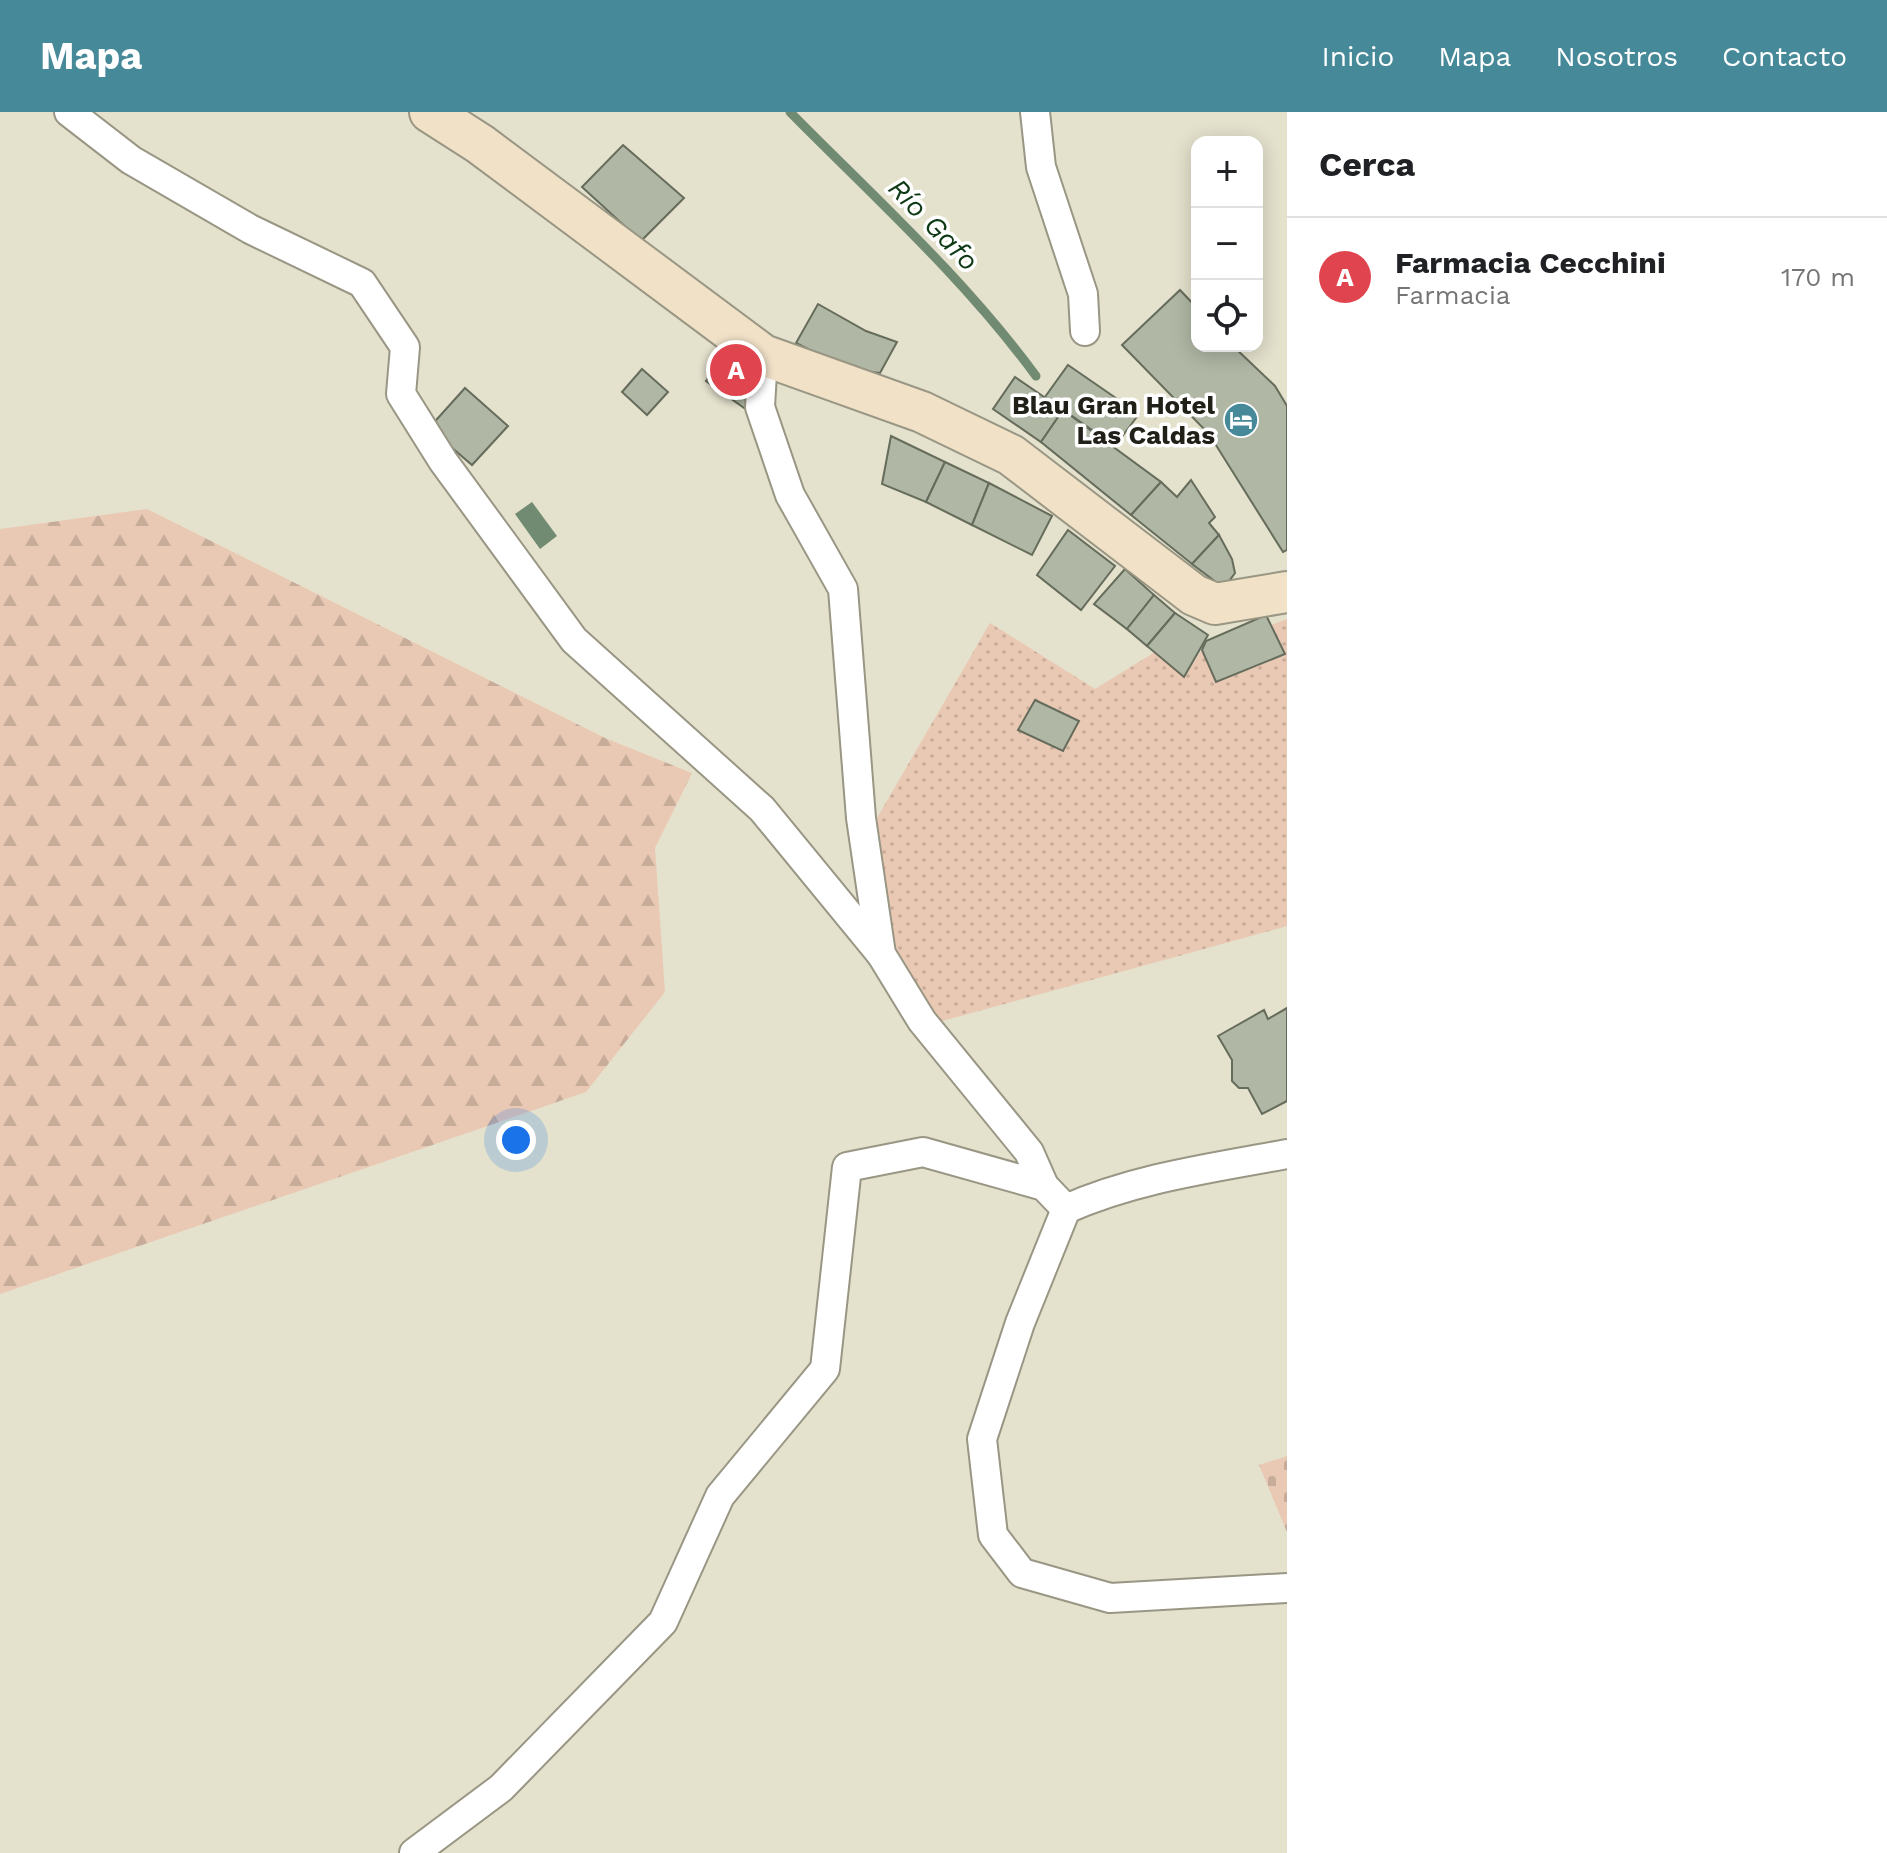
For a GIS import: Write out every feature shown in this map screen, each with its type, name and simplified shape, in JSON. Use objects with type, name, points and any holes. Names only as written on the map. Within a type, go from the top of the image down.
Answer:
[{"type":"street","points":[[69,112],[131,160],[250,229],[362,283],[405,347],[401,394],[443,461],[574,640],[762,809],[881,954],[922,1021],[1029,1152],[1044,1186],[1066,1209]]},
{"type":"street","points":[[430,112],[480,144],[763,355],[922,412],[1011,455],[1194,595],[1215,604],[1287,592]]},
{"type":"street","points":[[1035,112],[1041,167],[1083,294],[1085,331]]},
{"type":"street","points":[[763,355],[760,407],[790,495],[843,589],[861,818],[881,954]]},
{"type":"street","points":[[414,1853],[501,1788],[663,1622],[720,1496],[825,1369],[847,1167],[923,1152],[1044,1186]]},
{"type":"street","points":[[1287,1154],[1177,1174],[1096,1196],[1066,1209],[1020,1323],[982,1439],[993,1535],[1022,1573],[1110,1598],[1287,1588]]},
{"type":"green space","points":[[147,509],[605,738],[692,773],[655,848],[665,992],[586,1092],[0,1294],[0,529]]},
{"type":"green space","points":[[1287,619],[1287,926],[935,1023],[890,941],[873,825],[990,623],[1095,689],[1155,652],[1184,677],[1202,650],[1217,682],[1285,655],[1271,625]]},
{"type":"green space","points":[[1287,1456],[1287,1532],[1259,1465]]},
{"type":"shaded area","points":[[532,502],[557,536],[540,549],[515,514]]},
{"type":"building","points":[[623,145],[684,198],[641,241],[582,187]]},
{"type":"building","name":"Blau Gran Hotel Las Caldas","points":[[1180,290],[1191,302],[1191,352],[1239,352],[1275,386],[1287,406],[1287,550],[1283,552],[1209,434],[1122,345]]},
{"type":"building","points":[[818,304],[866,331],[897,342],[880,373],[847,369],[796,343]]},
{"type":"building","points":[[727,354],[753,373],[747,410],[706,381]]},
{"type":"building","points":[[1068,365],[1139,414],[1115,446],[1045,397]]},
{"type":"building","points":[[642,369],[668,392],[647,415],[622,392]]},
{"type":"building","points":[[1015,377],[1063,410],[1041,442],[993,409]]},
{"type":"building","points":[[465,388],[508,426],[472,465],[429,428]]},
{"type":"building","points":[[1063,410],[1161,482],[1131,515],[1041,442]]},
{"type":"building","points":[[891,436],[945,462],[926,502],[882,484]]},
{"type":"building","points":[[945,462],[989,483],[972,525],[926,502]]},
{"type":"building","points":[[1191,480],[1215,517],[1209,523],[1219,535],[1192,564],[1131,515],[1161,482],[1177,497]]},
{"type":"building","points":[[989,483],[1052,516],[1032,555],[972,525]]},
{"type":"building","points":[[1068,530],[1115,566],[1081,610],[1037,575]]},
{"type":"building","points":[[1219,535],[1232,559],[1235,573],[1224,588],[1192,564]]},
{"type":"building","points":[[1125,569],[1154,595],[1127,629],[1094,604]]},
{"type":"building","points":[[1154,595],[1175,613],[1147,646],[1127,629]]},
{"type":"building","points":[[1175,613],[1208,635],[1184,677],[1147,646]]},
{"type":"building","points":[[1266,615],[1285,654],[1216,682],[1202,650],[1206,641]]},
{"type":"building","points":[[1035,700],[1079,721],[1063,751],[1018,730]]},
{"type":"building","points":[[1287,1008],[1287,1101],[1262,1114],[1248,1088],[1239,1088],[1232,1081],[1232,1060],[1218,1036],[1264,1010],[1268,1019]]},
{"type":"waterway","name":"Río Gafo","points":[[790,112],[949,272],[1036,376]]},
{"type":"place","name":"Farmacia Cecchini","points":[[736,370]]},
{"type":"place","name":"Blau Gran Hotel Las Caldas","points":[[1241,420]]}]
